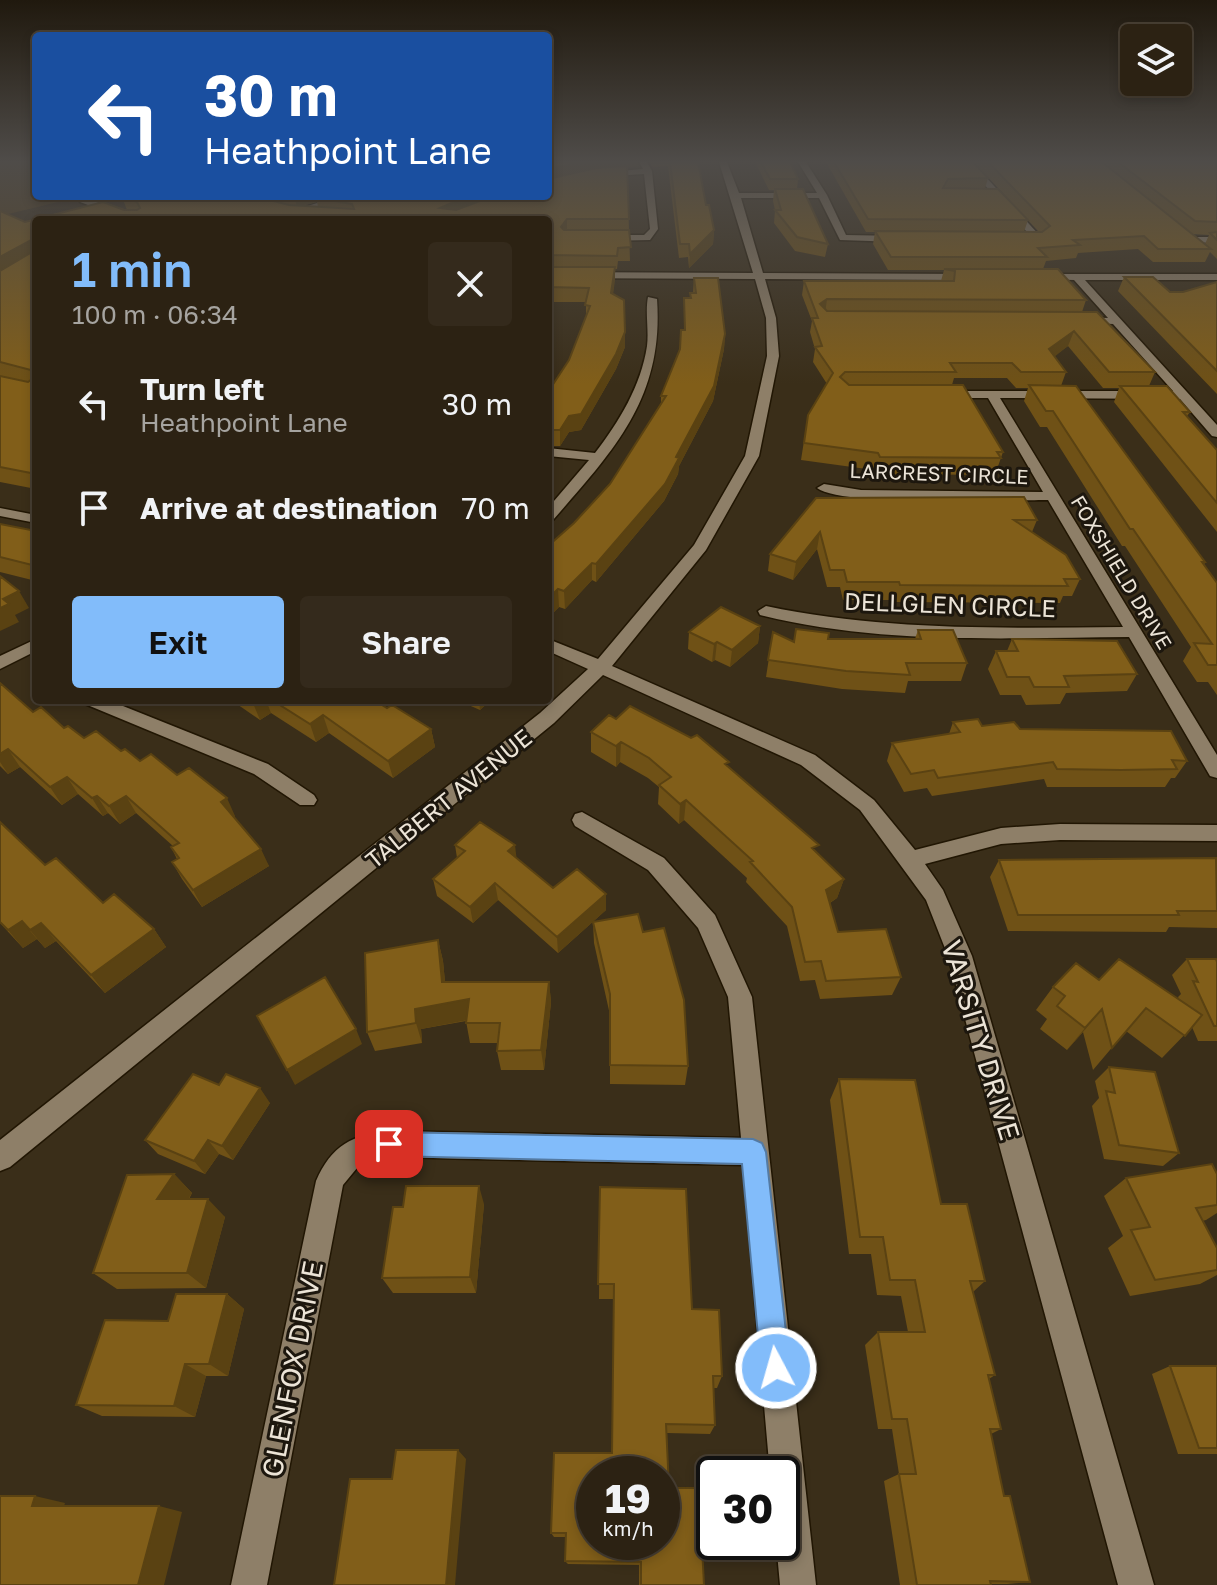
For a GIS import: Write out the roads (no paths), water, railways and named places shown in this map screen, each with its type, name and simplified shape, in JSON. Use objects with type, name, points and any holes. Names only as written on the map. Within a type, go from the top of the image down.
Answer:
[{"type":"street","points":[[583,238],[649,236]]},
{"type":"street","name":"TALBERT AVENUE","points":[[0,1157],[547,718],[601,667],[701,547],[752,456],[773,356],[771,318],[747,236]]},
{"type":"street","points":[[842,236],[918,239]]},
{"type":"street","points":[[1023,239],[1038,239],[1035,236]]},
{"type":"street","points":[[1181,236],[1196,248]]},
{"type":"street","points":[[1186,240],[1217,240]]},
{"type":"street","points":[[552,275],[986,277]]},
{"type":"street","points":[[1031,277],[1217,277]]},
{"type":"street","points":[[1077,277],[1217,433]]},
{"type":"street","points":[[552,512],[600,457],[624,420],[651,356],[652,299]]},
{"type":"street","points":[[1070,320],[1116,321]]},
{"type":"street","points":[[933,394],[1183,395]]},
{"type":"street","name":"FOXSHIELD DRIVE","points":[[992,394],[1217,771]]},
{"type":"street","points":[[552,452],[600,457]]},
{"type":"street","name":"LARCREST CIRCLE","points":[[824,488],[861,494],[1053,496]]},
{"type":"street","points":[[0,512],[32,518]]},
{"type":"street","name":"DELLGLEN CIRCLE","points":[[766,611],[810,622],[879,631],[1134,632]]},
{"type":"street","name":"VARSITY DRIVE","points":[[552,646],[808,760],[867,805],[935,896],[960,956],[1136,1585]]},
{"type":"street","points":[[0,663],[31,653]]},
{"type":"street","points":[[101,704],[261,769],[307,800]]},
{"type":"street","points":[[582,820],[656,864],[707,922],[740,997],[798,1585]]},
{"type":"street","points":[[910,860],[1001,836],[1060,832],[1217,833]]},
{"type":"street","name":"GLENFOX DRIVE","points":[[249,1585],[330,1181],[344,1156],[365,1146],[389,1144],[753,1152]]}]
